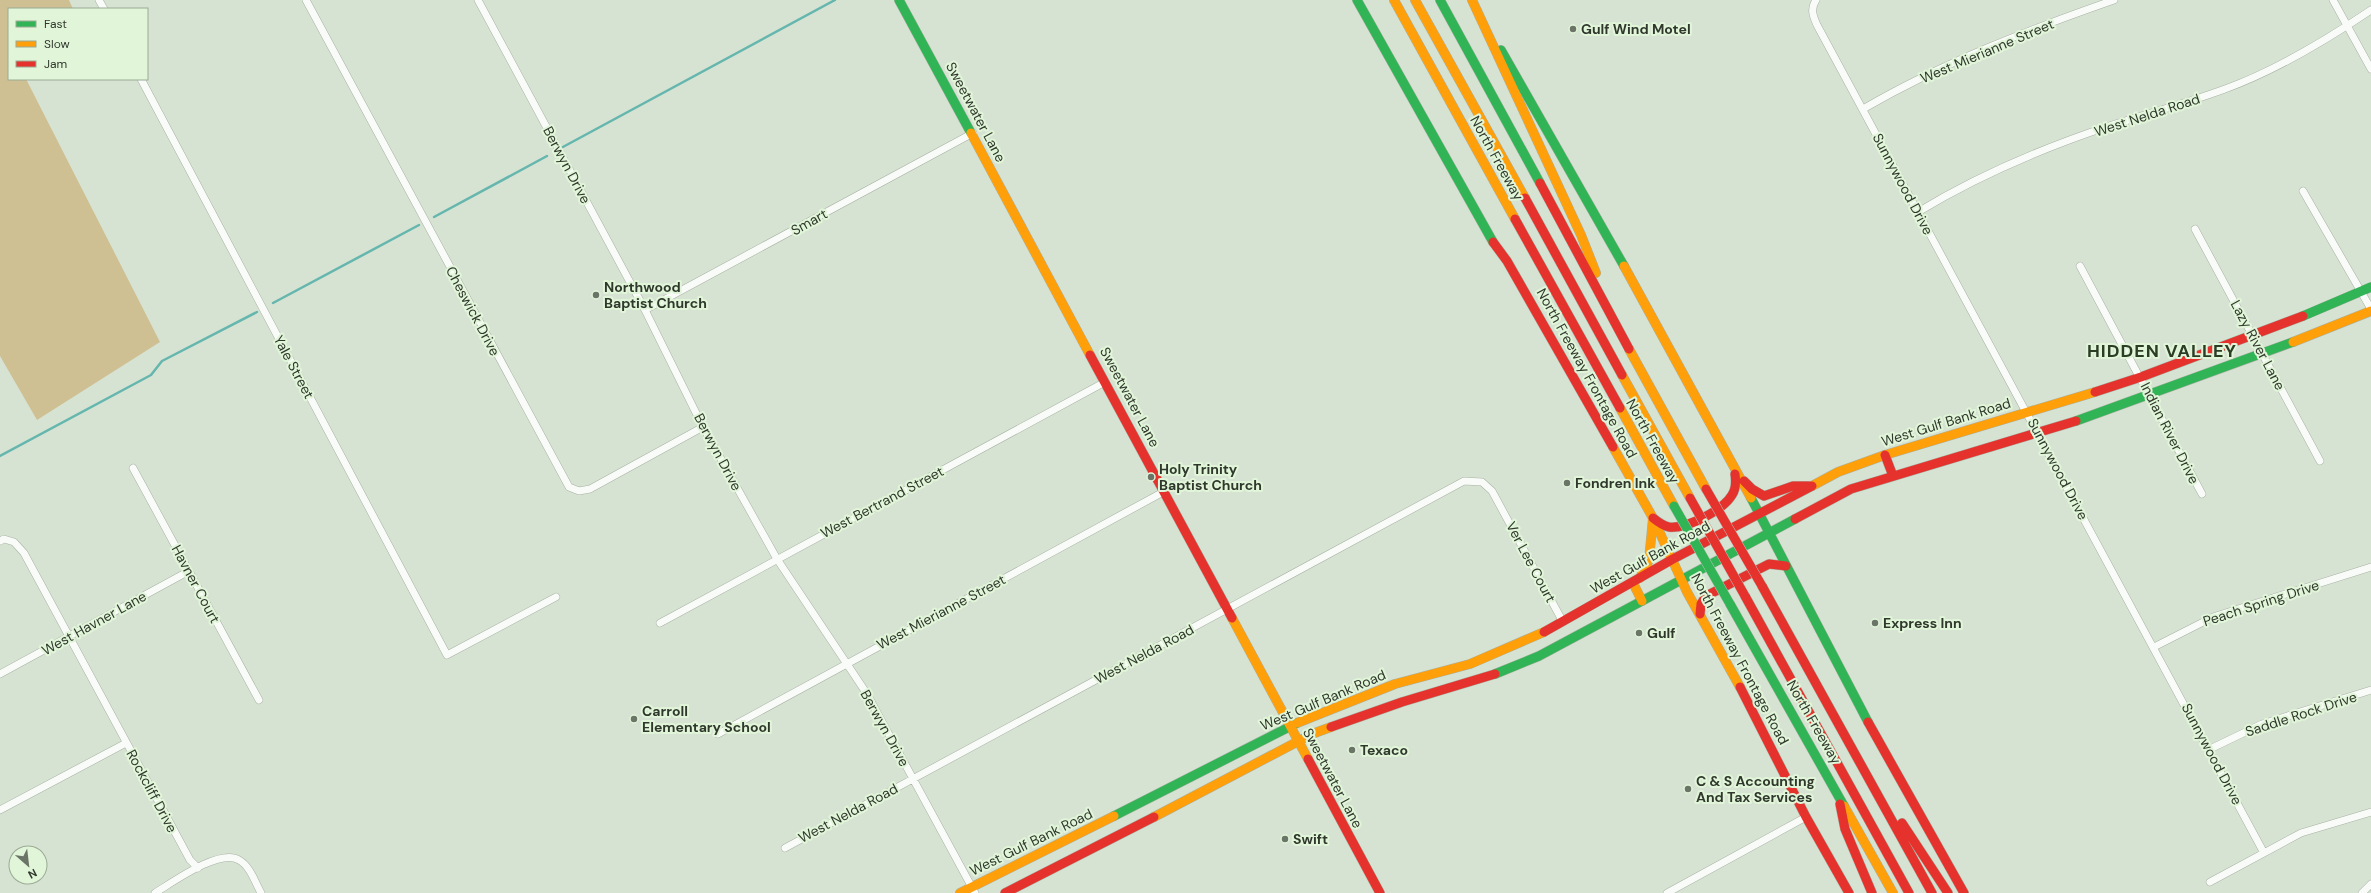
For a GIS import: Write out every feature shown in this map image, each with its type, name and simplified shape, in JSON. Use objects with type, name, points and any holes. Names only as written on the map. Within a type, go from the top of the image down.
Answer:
[{"type":"main road","name":"Sweetwater Lane","points":[[899,0],[973,133],[1105,382],[1165,491],[1226,610],[1380,893]]},
{"type":"main road","name":"North Freeway Frontage Road","points":[[1357,0],[1495,246],[1507,261],[1653,518],[1682,580],[1746,697],[1806,817],[1849,893]]},
{"type":"main road","name":"North Freeway","points":[[1394,0],[1674,506],[1839,795],[1893,893]]},
{"type":"main road","name":"North Freeway","points":[[1415,0],[1909,893]]},
{"type":"main road","name":"North Freeway","points":[[1440,0],[1524,150],[1618,331],[1762,586],[1932,893]]},
{"type":"main road","points":[[1472,0],[1581,235],[1618,331]]},
{"type":"main road","points":[[1472,0],[1600,222],[1786,566],[1860,708],[1964,893]]},
{"type":"main road","name":"West Gulf Bank Road","points":[[960,893],[973,890],[1290,727],[1395,684],[1470,664],[1502,652],[1564,622],[1673,559],[1838,472],[1885,455],[2028,413],[2141,376],[2253,335],[2362,292],[2371,287]]},
{"type":"main road","name":"West Gulf Bank Road","points":[[1005,893],[1207,790],[1298,741],[1376,710],[1480,680],[1516,667],[1768,534],[1823,502],[1851,490],[2096,415],[2263,353],[2371,310]]},
{"type":"main road","points":[[1885,455],[1893,476]]},
{"type":"main road","points":[[1642,601],[1637,580],[1649,560],[1653,518],[1670,528],[1681,526],[1711,513],[1726,502],[1734,493],[1736,482],[1735,471]]},
{"type":"main road","points":[[1735,471],[1752,490],[1763,496],[1774,494],[1792,486],[1810,486]]},
{"type":"main road","points":[[1700,614],[1701,604],[1706,596],[1769,564],[1786,566]]},
{"type":"main road","points":[[1849,744],[1948,893]]},
{"type":"main road","points":[[1839,795],[1845,829],[1872,893]]},
{"type":"street","name":"Cheswick Drive","points":[[306,0],[569,488],[579,491],[590,489],[703,427]]},
{"type":"street","name":"Berwyn Drive","points":[[478,0],[645,310],[703,427],[777,559],[848,663],[913,778],[973,890]]},
{"type":"street","name":"Sunnywood Drive","points":[[1816,0],[1812,6],[1813,16],[2210,749],[2264,853]]},
{"type":"street","name":"West Mierianne Street","points":[[1863,109],[1978,51],[2114,0]]},
{"type":"street","points":[[2333,0],[2371,70]]},
{"type":"street","name":"West Nelda Road","points":[[1918,212],[1940,198],[2032,155],[2107,127],[2225,89],[2260,74],[2291,60],[2371,10]]},
{"type":"street","name":"Yale Street","points":[[142,80],[447,655],[556,597]]},
{"type":"street","name":"Smart","points":[[645,310],[973,133]]},
{"type":"street","points":[[2303,191],[2371,310]]},
{"type":"street","name":"Lazy River Lane","points":[[2196,229],[2320,461]]},
{"type":"street","name":"Indian River Drive","points":[[2080,266],[2141,376],[2202,494]]},
{"type":"street","name":"West Bertrand Street","points":[[660,623],[1105,382]]},
{"type":"street","name":"Havner Court","points":[[133,468],[259,700]]},
{"type":"street","name":"West Nelda Road","points":[[785,848],[1226,610],[1455,484],[1464,481],[1482,482],[1487,485],[1499,503]]},
{"type":"street","name":"West Mierianne Street","points":[[718,734],[1165,491]]},
{"type":"street","name":"Ver Lee Court","points":[[1499,503],[1564,622]]},
{"type":"street","name":"Rockcliff Drive","points":[[0,541],[4,539],[14,542],[24,553],[68,637],[190,860],[198,868]]},
{"type":"street","name":"Peach Spring Drive","points":[[2154,647],[2213,617],[2371,567]]},
{"type":"street","name":"West Havner Lane","points":[[0,674],[189,571]]},
{"type":"street","name":"Saddle Rock Drive","points":[[2210,749],[2262,724],[2371,690]]},
{"type":"street","points":[[0,810],[126,743]]},
{"type":"street","points":[[2210,882],[2301,833],[2371,812]]},
{"type":"street","points":[[1667,893],[1806,817]]},
{"type":"street","points":[[156,893],[220,857],[235,858],[244,864],[261,893]]},
{"type":"street","points":[[2362,893],[2371,884]]},
{"type":"shaded area","points":[[0,0],[69,0],[73,8],[8,8],[8,80],[27,80],[160,342],[37,420],[0,356]]},
{"type":"waterway","points":[[561,148],[835,0]]},
{"type":"waterway","points":[[434,217],[547,156]]},
{"type":"waterway","points":[[273,303],[419,225]]},
{"type":"waterway","points":[[0,456],[151,375],[162,361],[257,312]]},
{"type":"traffic: fast","points":[[899,0],[971,133]]},
{"type":"traffic: fast","points":[[1357,0],[1493,242]]},
{"type":"traffic: fast","points":[[1440,0],[1540,183]]},
{"type":"traffic: fast","points":[[1501,50],[1624,266]]},
{"type":"traffic: fast","points":[[2303,316],[2371,287]]},
{"type":"traffic: fast","points":[[2076,421],[2293,342]]},
{"type":"traffic: fast","points":[[1751,498],[1868,722]]},
{"type":"traffic: fast","points":[[1674,506],[1730,604]]},
{"type":"traffic: fast","points":[[1495,674],[1539,656],[1795,519]]},
{"type":"traffic: fast","points":[[1730,604],[1844,806]]},
{"type":"traffic: fast","points":[[1114,816],[1297,723]]},
{"type":"traffic: slow","points":[[1394,0],[1515,219]]},
{"type":"traffic: slow","points":[[1415,0],[1525,198]]},
{"type":"traffic: slow","points":[[1472,0],[1581,235],[1596,273]]},
{"type":"traffic: slow","points":[[971,133],[1090,355]]},
{"type":"traffic: slow","points":[[1624,266],[1751,498]]},
{"type":"traffic: slow","points":[[2293,342],[2371,311]]},
{"type":"traffic: slow","points":[[1629,349],[1706,489]]},
{"type":"traffic: slow","points":[[1622,375],[1690,498]]},
{"type":"traffic: slow","points":[[1812,486],[1838,472],[1885,455],[2095,392]]},
{"type":"traffic: slow","points":[[1620,408],[1674,506]]},
{"type":"traffic: slow","points":[[1613,447],[1653,518],[1687,592],[1740,687]]},
{"type":"traffic: slow","points":[[1640,578],[1649,560],[1653,518]]},
{"type":"traffic: slow","points":[[1633,583],[1642,601]]},
{"type":"traffic: slow","points":[[1232,618],[1308,759]]},
{"type":"traffic: slow","points":[[1297,723],[1395,684],[1470,664],[1544,632]]},
{"type":"traffic: slow","points":[[1154,817],[1312,734],[1331,727]]},
{"type":"traffic: slow","points":[[1844,806],[1893,893]]},
{"type":"traffic: slow","points":[[960,893],[1114,816]]},
{"type":"traffic: jam","points":[[1540,183],[1629,349]]},
{"type":"traffic: jam","points":[[1525,198],[1622,375]]},
{"type":"traffic: jam","points":[[1515,219],[1620,408]]},
{"type":"traffic: jam","points":[[1493,242],[1507,261],[1613,447]]},
{"type":"traffic: jam","points":[[2095,392],[2141,377],[2303,316]]},
{"type":"traffic: jam","points":[[1090,355],[1232,618]]},
{"type":"traffic: jam","points":[[1795,519],[1851,489],[2076,421]]},
{"type":"traffic: jam","points":[[1885,455],[1893,476]]},
{"type":"traffic: jam","points":[[1653,518],[1663,525],[1677,527],[1694,522],[1704,517],[1721,507],[1732,495],[1736,479],[1735,474]]},
{"type":"traffic: jam","points":[[1744,481],[1752,489],[1764,496],[1793,486],[1809,486]]},
{"type":"traffic: jam","points":[[1544,632],[1673,559],[1812,486]]},
{"type":"traffic: jam","points":[[1706,489],[1762,586]]},
{"type":"traffic: jam","points":[[1690,498],[1745,596]]},
{"type":"traffic: jam","points":[[1700,614],[1701,604],[1706,596],[1769,564],[1786,566]]},
{"type":"traffic: jam","points":[[1762,586],[1932,893]]},
{"type":"traffic: jam","points":[[1745,596],[1909,893]]},
{"type":"traffic: jam","points":[[1331,727],[1402,702],[1495,674]]},
{"type":"traffic: jam","points":[[1740,687],[1806,817],[1849,893]]},
{"type":"traffic: jam","points":[[1868,722],[1964,893]]},
{"type":"traffic: jam","points":[[1308,759],[1380,893]]},
{"type":"traffic: jam","points":[[1840,804],[1845,829],[1872,893]]},
{"type":"traffic: jam","points":[[1005,893],[1154,817]]},
{"type":"traffic: jam","points":[[1902,823],[1948,893]]},
{"type":"place","name":"Gulf Wind Motel","points":[[1573,29]]},
{"type":"place","name":"Northwood Baptist Church","points":[[596,295]]},
{"type":"place","name":"Holy Trinity Baptist Church","points":[[1151,477]]},
{"type":"place","name":"Fondren Ink","points":[[1567,483]]},
{"type":"place","name":"Express Inn","points":[[1875,623]]},
{"type":"place","name":"Gulf","points":[[1639,633]]},
{"type":"place","name":"Carroll Elementary School","points":[[634,719]]},
{"type":"place","name":"Texaco","points":[[1352,750]]},
{"type":"place","name":"C & S Accounting And Tax Services","points":[[1688,789]]},
{"type":"place","name":"Swift","points":[[1285,839]]},
{"type":"district","name":"HIDDEN VALLEY","points":[[2162,351]]}]
